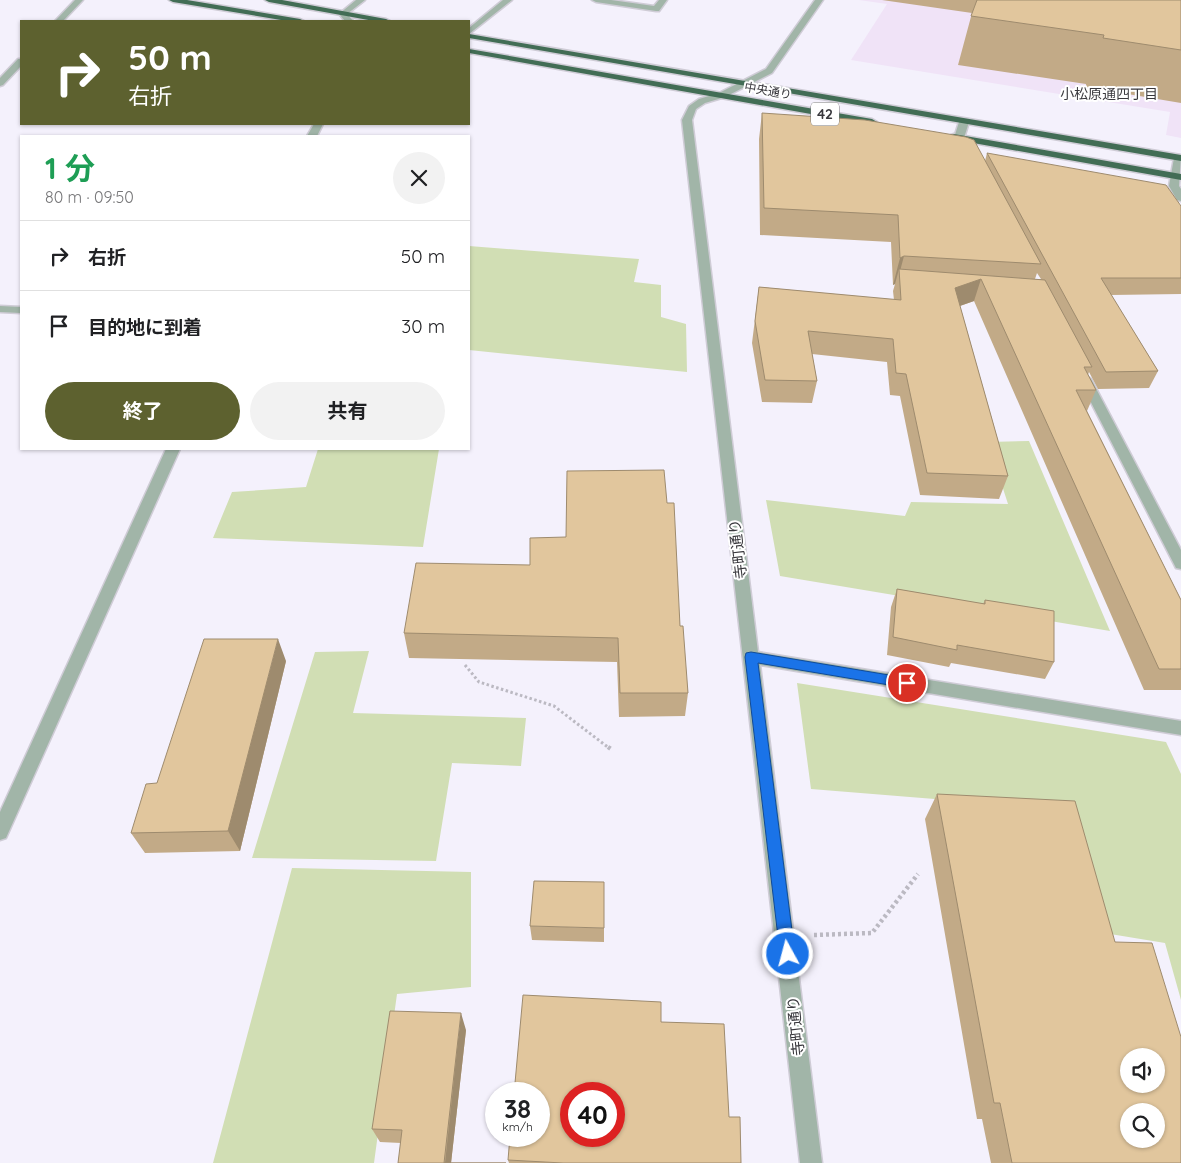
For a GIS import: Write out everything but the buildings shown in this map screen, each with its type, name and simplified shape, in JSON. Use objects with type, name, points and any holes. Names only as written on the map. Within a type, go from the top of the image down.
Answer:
[{"type":"highway","points":[[173,0],[294,20]]},
{"type":"highway","points":[[269,0],[380,20]]},
{"type":"highway","name":"中央通り","points":[[470,36],[1180,158]]},
{"type":"highway","name":"中央通り","points":[[470,51],[883,124]]},
{"type":"highway","points":[[940,134],[1178,177]]},
{"type":"street","points":[[60,20],[79,0]]},
{"type":"street","points":[[348,20],[344,14],[361,0]]},
{"type":"street","points":[[470,31],[508,0]]},
{"type":"street","points":[[596,0],[656,9],[663,0]]},
{"type":"street","name":"寺町通り","points":[[811,1163],[786,935],[687,120],[692,108],[702,101],[722,96],[769,71],[819,0]]},
{"type":"street","points":[[0,84],[20,62]]},
{"type":"street","points":[[964,122],[959,138],[972,163]]},
{"type":"street","points":[[1180,158],[1178,177],[1174,186],[1181,198]]},
{"type":"street","points":[[0,309],[20,310]]},
{"type":"street","points":[[1078,366],[1181,564]]},
{"type":"street","points":[[0,832],[173,450]]},
{"type":"street","points":[[751,657],[1181,728]]},
{"type":"path","points":[[465,665],[479,682],[554,706],[611,749]]},
{"type":"path","points":[[786,935],[872,933],[918,874]]},
{"type":"shaded area","points":[[859,0],[1181,0],[1181,138],[1166,135],[1170,112],[851,60],[887,4]]},
{"type":"green space","points":[[470,246],[639,259],[634,282],[661,285],[661,317],[686,324],[687,372],[470,350]]},
{"type":"green space","points":[[1029,441],[1110,631],[780,576],[766,500],[905,516],[911,502],[1008,504],[988,442]]},
{"type":"green space","points":[[318,450],[439,450],[423,547],[213,538],[232,492],[306,487]]},
{"type":"green space","points":[[369,651],[353,713],[526,718],[521,766],[452,763],[436,861],[252,858],[315,652]]},
{"type":"green space","points":[[797,683],[1166,742],[1181,774],[1181,1000],[1165,943],[1098,932],[1072,810],[811,789]]},
{"type":"green space","points":[[292,868],[471,872],[471,987],[397,994],[374,1163],[213,1163]]},
{"type":"district","name":"小松原通四丁目","points":[[1109,94]]},
{"type":"route","points":[[788,954],[751,657],[907,683]]}]
